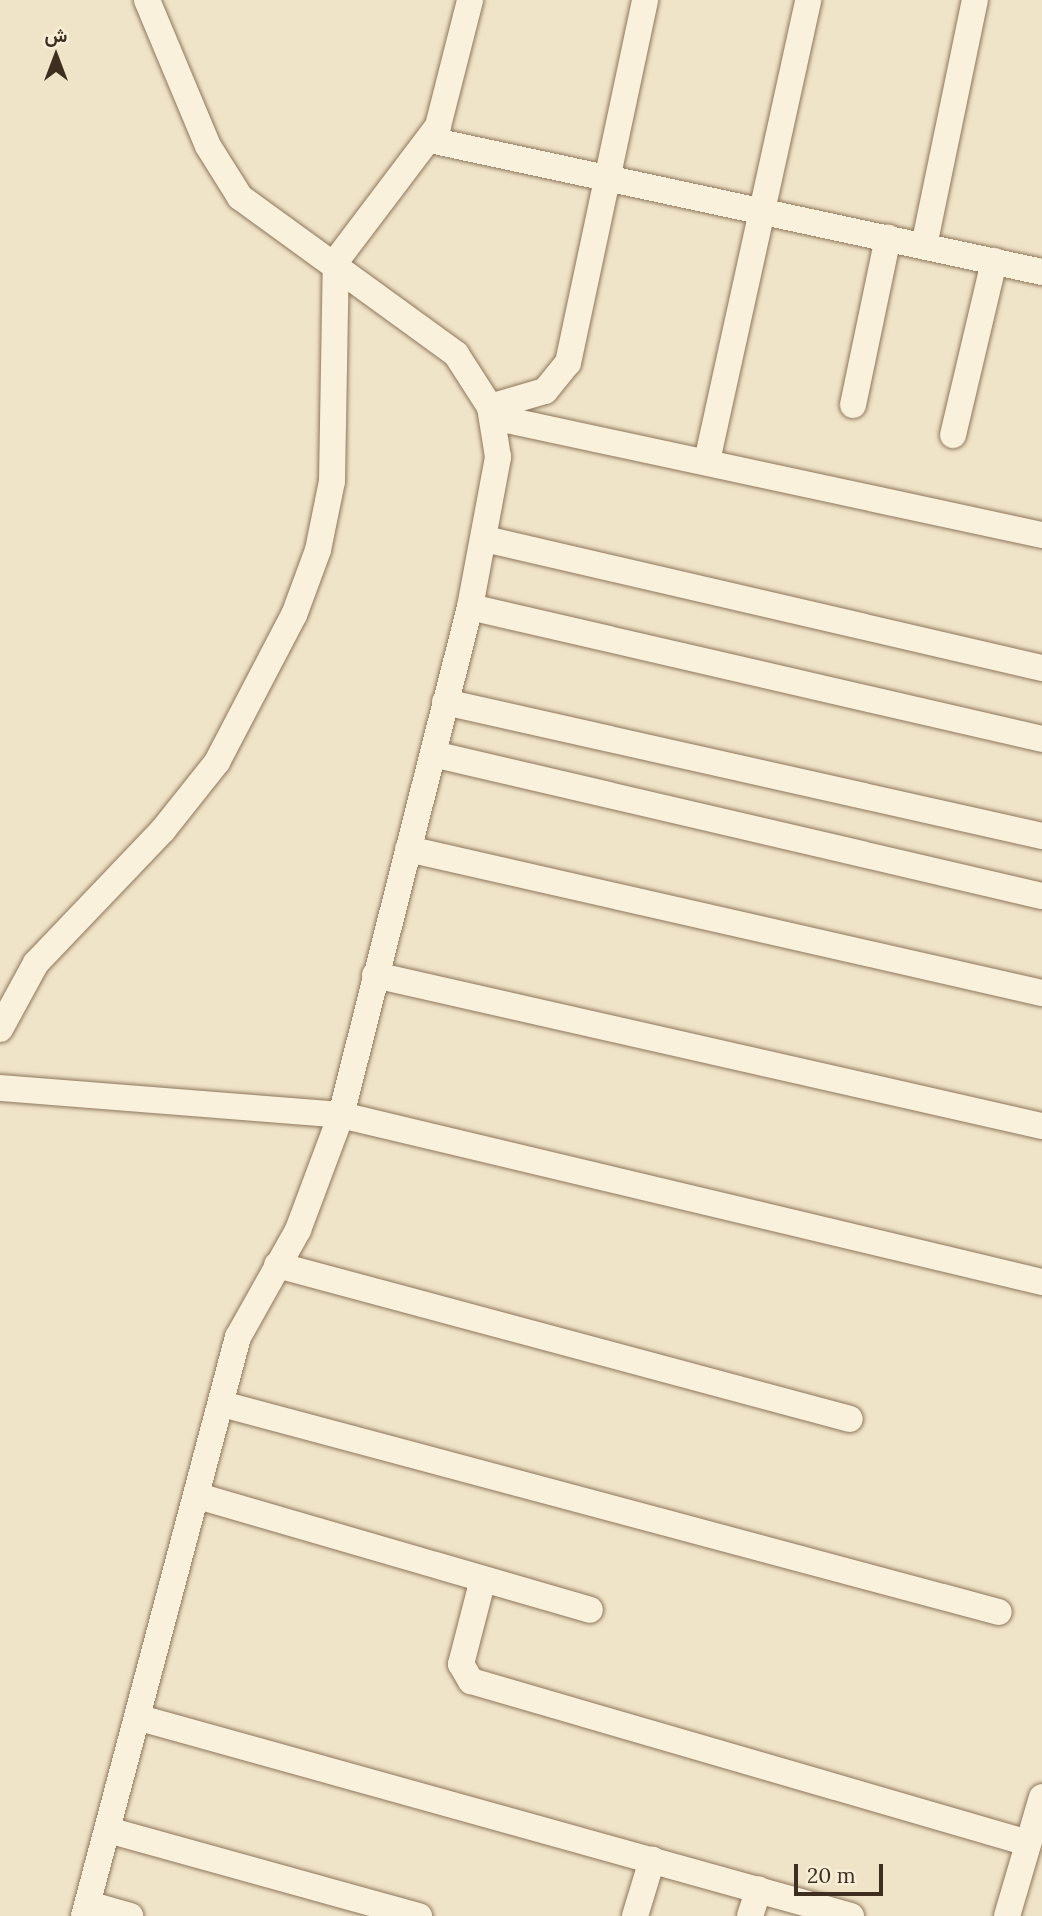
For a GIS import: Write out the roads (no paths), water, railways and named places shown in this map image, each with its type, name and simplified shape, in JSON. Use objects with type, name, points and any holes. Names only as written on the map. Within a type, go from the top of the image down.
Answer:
[{"type":"street","points":[[130,1916],[86,1910],[140,1718],[243,1322],[314,1196],[341,1115],[470,607],[485,539],[498,457],[492,412],[456,354],[336,261],[263,218],[222,173],[147,0]]},
{"type":"street","points":[[0,1029],[36,963],[163,830],[218,762],[298,604],[318,550],[332,481],[336,261],[430,140],[447,104],[470,0]]},
{"type":"street","points":[[492,412],[545,391],[565,372],[609,179],[645,0]]},
{"type":"street","points":[[708,461],[808,0]]},
{"type":"street","points":[[925,246],[975,0]]},
{"type":"street","points":[[430,140],[1042,272]]},
{"type":"street","points":[[853,405],[888,239]]},
{"type":"street","points":[[953,435],[994,261]]},
{"type":"street","points":[[492,412],[1042,535]]},
{"type":"street","points":[[485,539],[1042,668]]},
{"type":"street","points":[[470,607],[1042,739]]},
{"type":"street","points":[[445,702],[1042,836]]},
{"type":"street","points":[[433,754],[1042,896]]},
{"type":"street","points":[[408,849],[1042,993]]},
{"type":"street","points":[[375,975],[1042,1126]]},
{"type":"street","points":[[0,1088],[341,1115],[1042,1282]]},
{"type":"street","points":[[277,1265],[850,1419]]},
{"type":"street","points":[[222,1404],[999,1612]]},
{"type":"street","points":[[198,1496],[590,1610]]},
{"type":"street","points":[[483,1579],[461,1657],[471,1682],[1028,1843]]},
{"type":"street","points":[[140,1718],[851,1916]]},
{"type":"street","points":[[1006,1916],[1042,1797]]},
{"type":"street","points":[[108,1830],[419,1916]]},
{"type":"street","points":[[635,1916],[652,1860]]},
{"type":"street","points":[[750,1916],[759,1889]]}]
